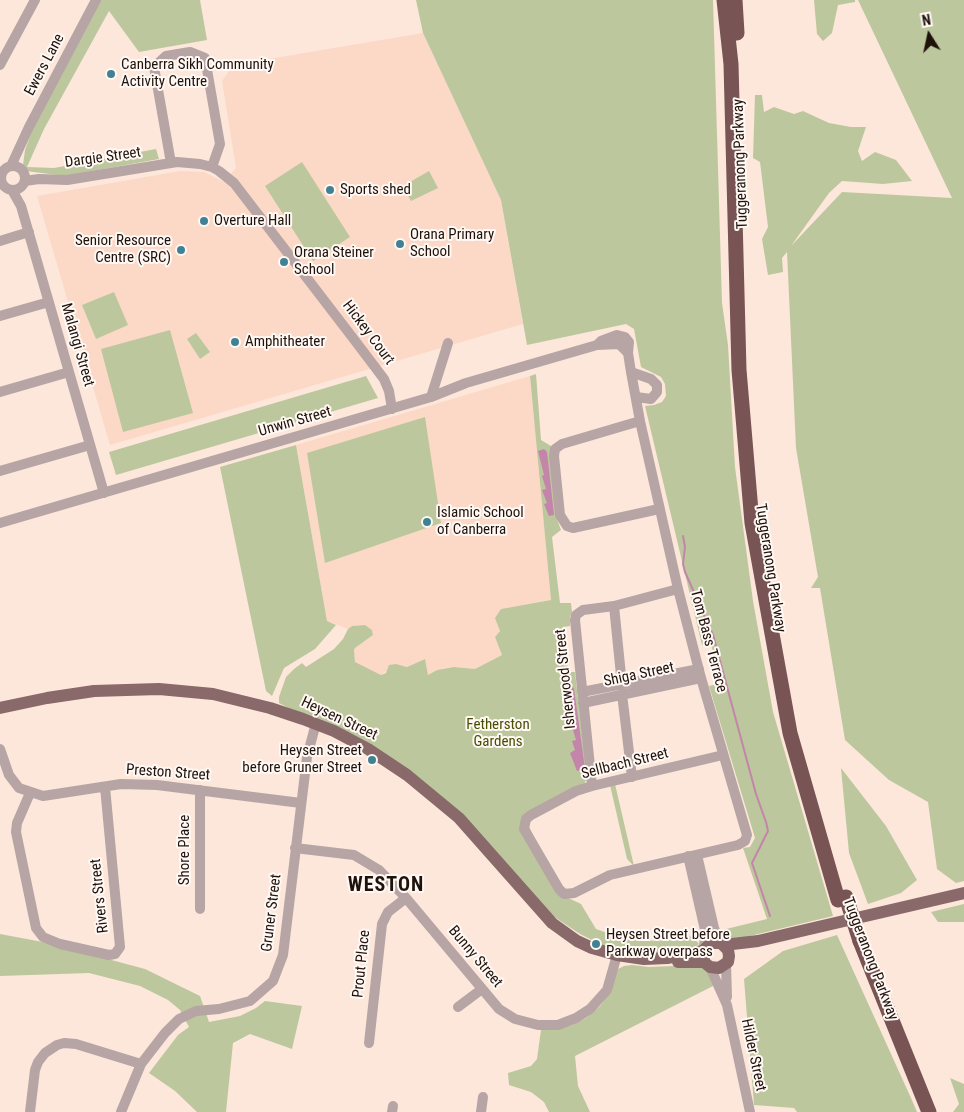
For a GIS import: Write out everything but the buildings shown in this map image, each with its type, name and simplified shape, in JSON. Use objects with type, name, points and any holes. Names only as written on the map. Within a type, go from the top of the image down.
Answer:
[{"type":"highway","name":"Tuggeranong Parkway","points":[[724,0],[731,64],[739,370],[752,523],[790,733],[856,942],[918,1112]]},
{"type":"highway","name":"Tuggeranong Parkway","points":[[735,0],[748,367],[761,518],[792,698],[842,898]]},
{"type":"highway","name":"Tuggeranong Parkway","points":[[856,942],[930,1112]]},
{"type":"main road","name":"Heysen Street","points":[[0,708],[47,698],[94,692],[159,690],[213,694],[270,708],[316,723],[368,749],[407,775],[459,818],[552,923],[577,941],[592,948],[597,954],[616,959],[656,964],[706,957]]},
{"type":"main road","name":"Heysen Street","points":[[706,957],[711,943],[723,944],[758,941],[964,892]]},
{"type":"main road","name":"Heysen Street","points":[[706,957],[718,968],[758,941]]},
{"type":"main road","points":[[723,944],[728,950],[727,962]]},
{"type":"street","points":[[0,65],[35,0]]},
{"type":"street","name":"Ewers Lane","points":[[4,169],[22,144],[96,0]]},
{"type":"street","points":[[170,163],[154,67],[166,56],[190,52],[205,58],[220,144],[212,167]]},
{"type":"street","name":"Ewers Lane","points":[[21,180],[22,144]]},
{"type":"street","name":"Hickey Court","points":[[170,163],[188,162],[212,167],[234,183],[384,379],[389,391],[392,409]]},
{"type":"street","name":"Dargie Street","points":[[4,169],[15,166],[21,180],[67,180],[170,163]]},
{"type":"street","name":"Malangi Street","points":[[4,169],[3,184],[21,180],[21,206],[104,493]]},
{"type":"street","points":[[0,239],[29,232]]},
{"type":"street","points":[[0,316],[49,302]]},
{"type":"street","name":"Unwin Street","points":[[0,523],[431,398],[466,384],[597,345],[612,336],[625,337],[629,342],[628,353]]},
{"type":"street","points":[[431,398],[448,343]]},
{"type":"street","name":"Tom Bass Terrace","points":[[628,353],[640,421],[678,589],[700,673],[747,834],[746,839],[738,845],[692,855]]},
{"type":"street","points":[[0,392],[69,372]]},
{"type":"street","points":[[631,372],[651,379],[657,386],[657,392],[653,398],[636,397]]},
{"type":"street","points":[[640,421],[562,444],[555,449],[554,456],[560,515],[567,526],[573,528],[659,509]]},
{"type":"street","points":[[0,471],[90,445]]},
{"type":"street","name":"Isherwood Street","points":[[592,786],[576,615],[583,610],[614,606],[678,589]]},
{"type":"street","points":[[614,606],[632,777]]},
{"type":"street","name":"Shiga Street","points":[[583,697],[700,673]]},
{"type":"street","name":"Gruner Street","points":[[121,1112],[142,1064],[165,1034],[179,1020],[196,1011],[219,1009],[250,1001],[273,981],[284,955],[307,757],[316,723]]},
{"type":"street","points":[[0,748],[9,775],[19,788],[30,793]]},
{"type":"street","name":"Sellbach Street","points":[[692,855],[610,874],[574,893],[564,894],[559,889],[524,829],[526,819],[531,815],[576,791],[724,756]]},
{"type":"street","name":"Preston Street","points":[[30,793],[42,796],[121,784],[157,785],[301,803]]},
{"type":"street","name":"Rivers Street","points":[[30,793],[17,823],[16,832],[36,928],[44,937],[60,944],[109,956],[115,954],[120,947],[105,787]]},
{"type":"street","name":"Shore Place","points":[[200,790],[200,910]]},
{"type":"street","name":"Bunny Street","points":[[295,848],[354,855],[379,870],[406,898],[499,1009],[515,1019],[538,1025],[558,1025],[576,1018],[590,1009],[607,990],[616,959]]},
{"type":"street","points":[[692,855],[714,928],[723,944]]},
{"type":"street","points":[[692,855],[705,930],[706,957]]},
{"type":"street","name":"Prout Place","points":[[369,1043],[382,924],[388,912],[406,898]]},
{"type":"street","name":"Hilder Street","points":[[706,957],[727,1005],[750,1112]]},
{"type":"street","name":"Hilder Street","points":[[727,962],[727,1005]]},
{"type":"street","points":[[458,1007],[482,989]]},
{"type":"street","points":[[30,1112],[38,1062],[45,1053],[57,1045],[64,1043],[76,1044],[142,1064]]},
{"type":"street","points":[[481,1112],[483,1097]]},
{"type":"shaded area","name":"Orana Steiner School","points":[[423,33],[501,200],[523,324],[110,445],[37,196],[180,171],[204,172],[224,182],[236,168],[222,81],[233,65]]},
{"type":"shaded area","name":"Islamic School of Canberra","points":[[530,376],[551,600],[501,609],[500,631],[495,637],[502,655],[475,669],[454,667],[437,670],[428,675],[425,659],[407,667],[396,664],[381,675],[357,664],[355,662],[354,650],[373,635],[372,630],[364,625],[352,626],[348,629],[327,621],[296,445]]},
{"type":"shaded area","points":[[544,449],[547,452],[554,515],[549,516],[544,504],[547,503],[542,490],[546,489],[538,451]]},
{"type":"shaded area","points":[[567,676],[574,689],[585,769],[577,771],[570,753],[575,750],[572,741],[576,740],[567,710],[570,709],[566,700],[568,698],[563,678]]},
{"type":"green space","points":[[100,0],[200,0],[207,40],[139,52],[109,11],[44,129],[27,167],[54,168],[156,149],[159,159],[65,176],[26,171],[23,165],[25,150],[34,126]]},
{"type":"green space","points":[[416,0],[713,0],[722,303],[728,345],[735,467],[753,601],[773,712],[833,916],[733,940],[722,937],[718,931],[767,919],[743,848],[750,847],[755,838],[709,686],[721,683],[711,644],[702,645],[645,406],[662,402],[666,396],[665,384],[661,377],[641,367],[634,329],[626,324],[527,345],[501,200],[423,33]]},
{"type":"green space","points":[[814,0],[855,0],[855,2],[838,5],[832,33],[823,41],[817,34]]},
{"type":"green space","points":[[858,0],[964,0],[964,881],[956,883],[937,869],[928,802],[889,780],[845,740],[820,588],[811,588],[818,577],[796,448],[787,252],[782,258],[783,272],[768,275],[762,239],[768,227],[760,162],[753,158],[755,95],[762,95],[764,112],[774,107],[794,114],[803,111],[829,123],[851,127],[866,127],[858,151],[862,161],[875,152],[896,160],[912,181],[883,184],[842,181],[829,193],[791,246],[842,192],[952,198]]},
{"type":"green space","points":[[302,162],[350,237],[313,261],[265,186]]},
{"type":"green space","points":[[429,171],[438,188],[411,201],[403,186]]},
{"type":"green space","points":[[114,292],[128,325],[96,339],[82,305]]},
{"type":"green space","points":[[170,330],[193,413],[123,432],[101,349]]},
{"type":"green space","points":[[196,333],[210,352],[200,359],[187,339]]},
{"type":"green space","name":"Fetherston Gardens","points":[[536,374],[541,440],[551,446],[557,519],[561,530],[552,537],[560,603],[571,603],[570,626],[563,627],[568,672],[575,672],[587,778],[584,784],[524,817],[564,896],[581,904],[596,929],[622,938],[641,941],[674,940],[692,936],[699,944],[693,949],[657,954],[630,953],[602,945],[580,934],[553,916],[412,772],[279,703],[279,697],[286,677],[302,663],[306,667],[334,649],[352,626],[365,625],[372,630],[373,635],[355,648],[355,662],[381,675],[386,673],[389,665],[396,664],[407,667],[425,659],[428,675],[437,670],[454,667],[475,669],[502,655],[495,637],[500,631],[495,618],[501,609],[551,600],[530,376]]},
{"type":"green space","points":[[366,376],[378,398],[116,475],[109,452]]},
{"type":"green space","points":[[425,417],[441,523],[325,563],[307,453]]},
{"type":"green space","points":[[296,445],[327,621],[336,625],[315,649],[284,668],[272,696],[266,691],[220,467]]},
{"type":"green space","points":[[841,768],[886,826],[917,880],[901,893],[868,904],[849,853]]},
{"type":"green space","points":[[615,784],[634,866],[627,859],[610,785]]},
{"type":"green space","points":[[964,904],[964,922],[938,922],[931,912]]},
{"type":"green space","points":[[0,934],[48,943],[145,969],[200,996],[209,1022],[240,1016],[265,1001],[302,1006],[292,1049],[250,1034],[233,1043],[226,1112],[197,1112],[175,1091],[149,1073],[178,1035],[189,1027],[180,1010],[168,1000],[140,986],[89,973],[0,976]]},
{"type":"green space","points":[[837,935],[917,1112],[797,1112],[794,1108],[754,1105],[744,979],[783,951]]},
{"type":"green space","points":[[697,960],[703,962],[717,984],[575,1056],[578,1086],[590,1112],[549,1112],[544,1102],[531,1092],[509,1085],[508,1073],[531,1066],[537,1059],[541,1030],[572,1025],[586,1018],[600,1006],[608,995],[618,969],[632,965],[649,967],[673,966]]},
{"type":"green space","points":[[950,1078],[964,1084],[964,1112],[953,1112],[959,1104]]},
{"type":"waterway","points":[[683,536],[685,547],[683,564],[685,572],[713,635],[756,794],[766,822],[768,831],[752,863],[770,916]]},
{"type":"place","name":"Canberra Sikh Community Activity Centre","points":[[111,74]]},
{"type":"place","name":"Sports shed","points":[[330,190]]},
{"type":"place","name":"Overture Hall","points":[[204,221]]},
{"type":"place","name":"Orana Primary School","points":[[400,244]]},
{"type":"place","name":"Senior Resource Centre (SRC)","points":[[181,250]]},
{"type":"place","name":"Orana Steiner School","points":[[284,262]]},
{"type":"place","name":"Amphitheater","points":[[235,342]]},
{"type":"place","name":"Islamic School of Canberra","points":[[427,522]]},
{"type":"place","name":"Heysen Street before Gruner Street","points":[[372,760]]},
{"type":"place","name":"Heysen Street before Parkway overpass","points":[[596,944]]},
{"type":"district","name":"WESTON","points":[[386,886]]}]
